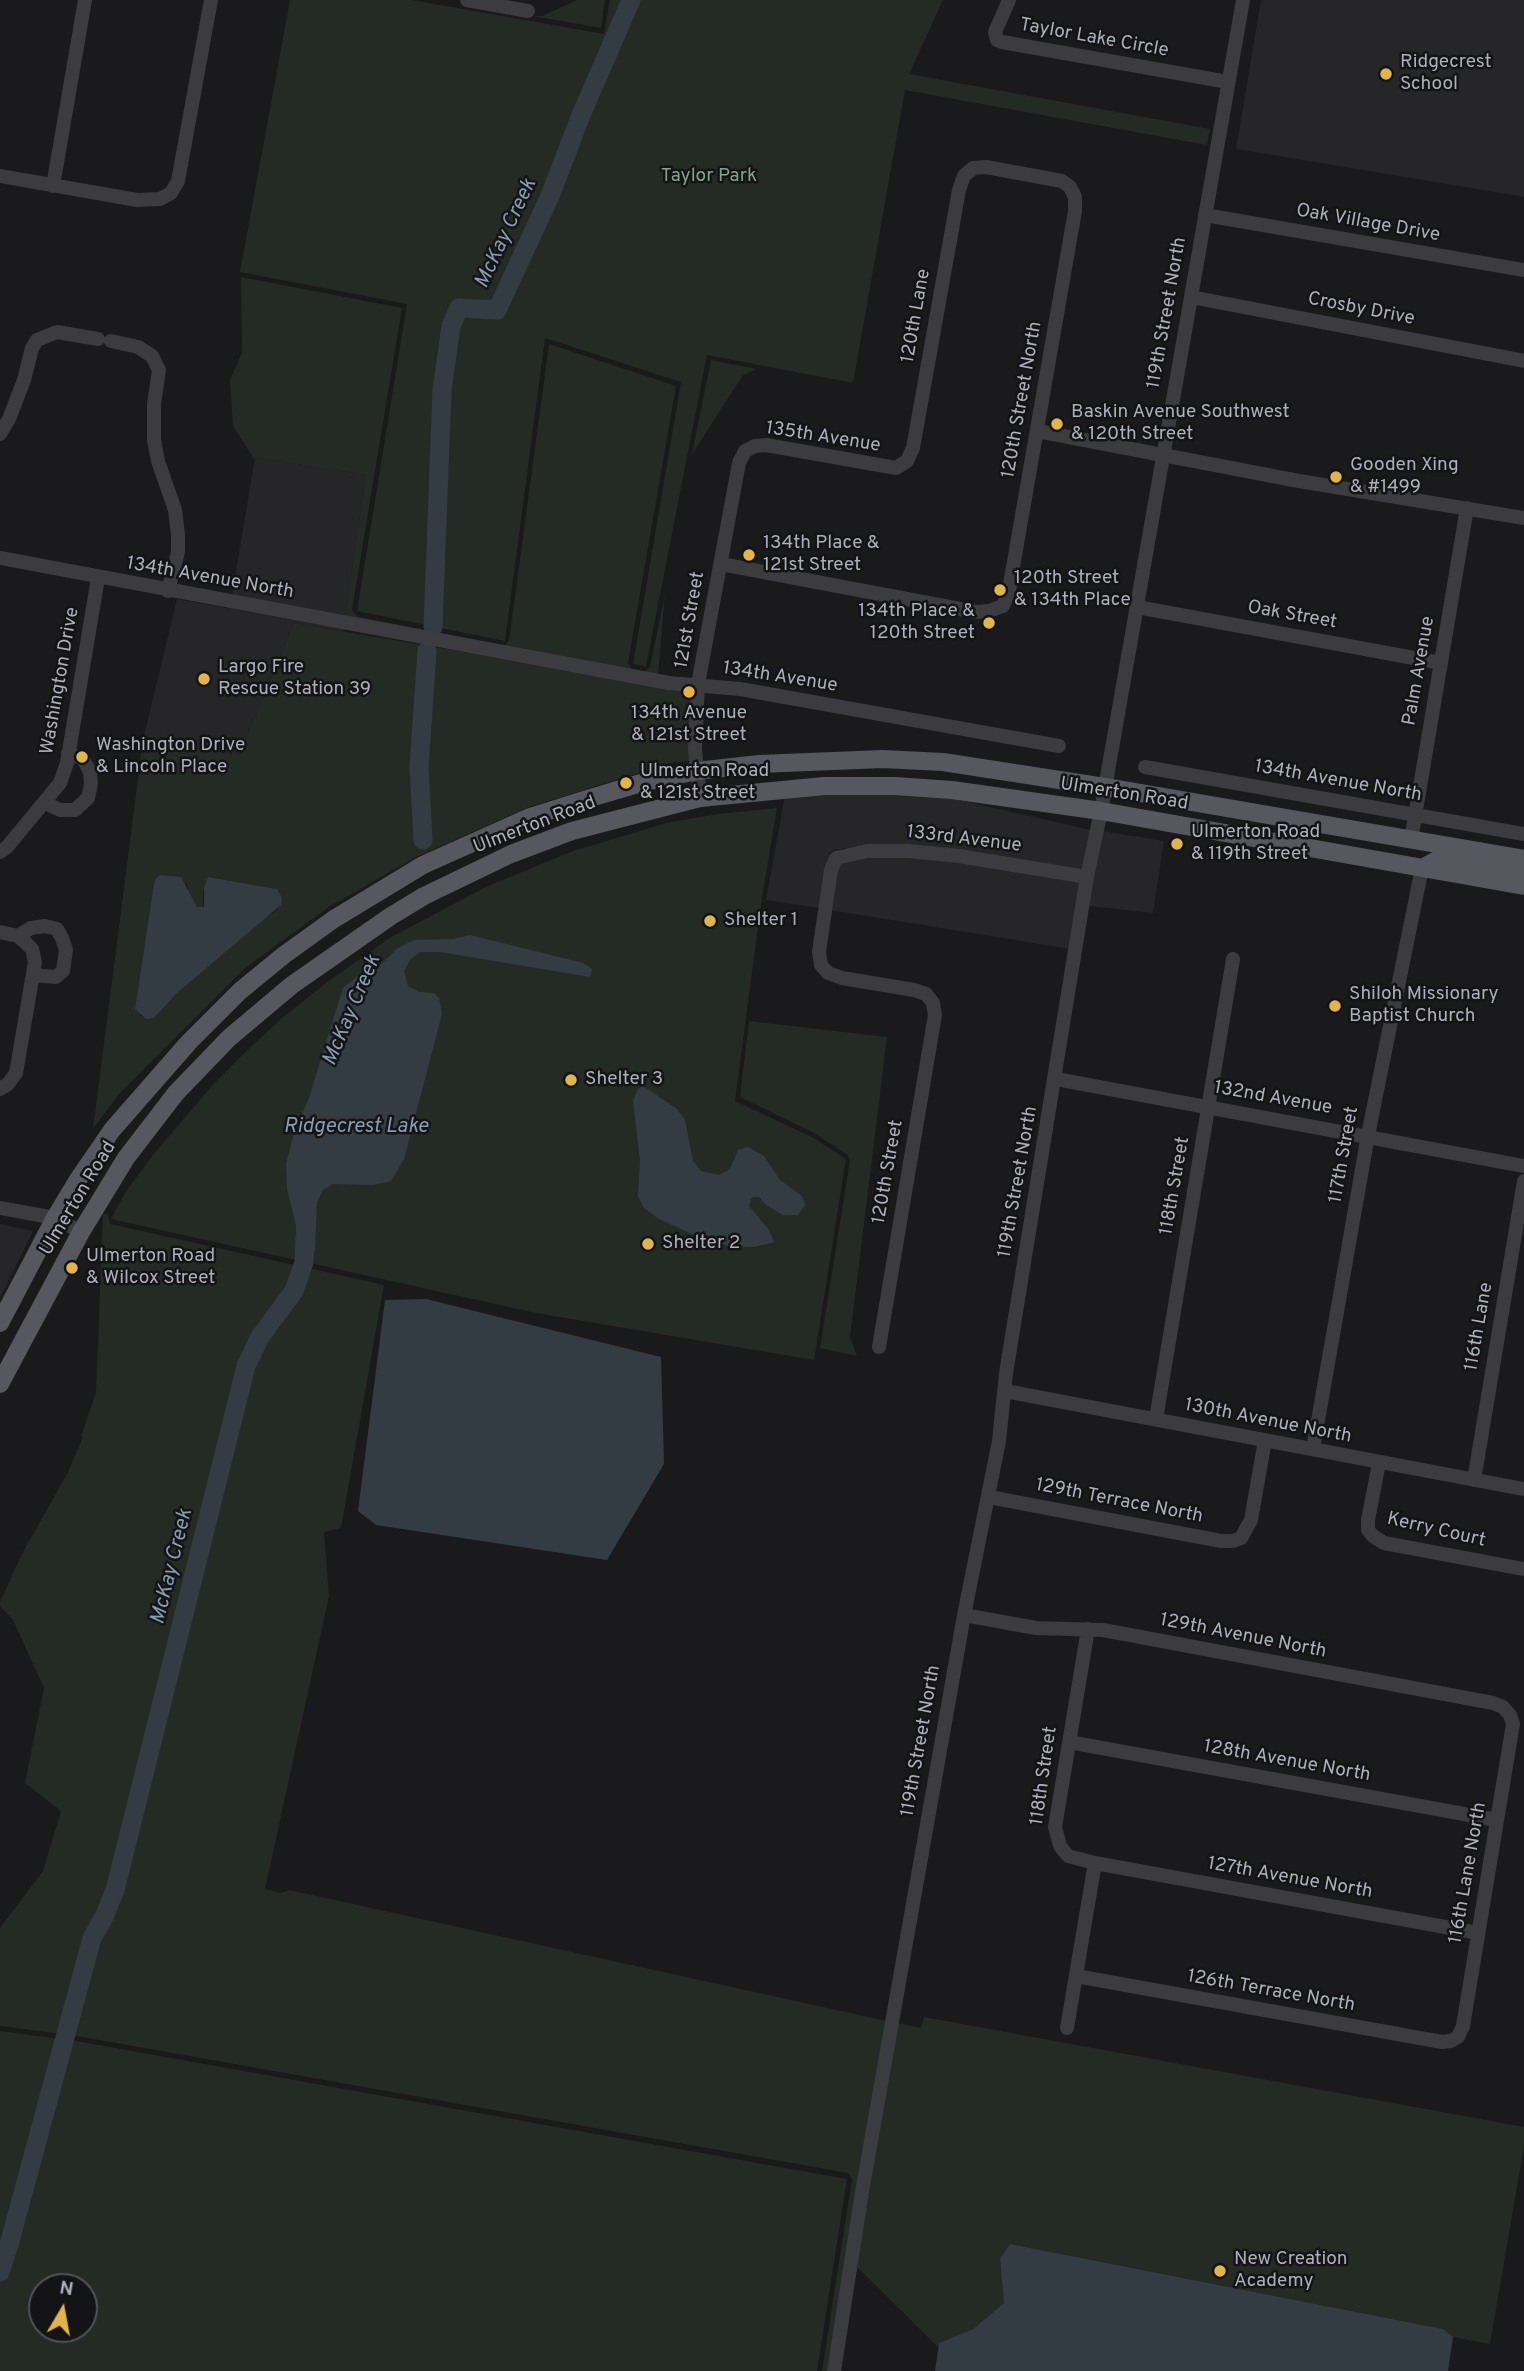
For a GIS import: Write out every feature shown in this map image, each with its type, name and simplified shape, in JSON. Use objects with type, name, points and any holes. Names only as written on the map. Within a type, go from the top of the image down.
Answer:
[{"type":"main road","name":"Ulmerton Road","points":[[0,1323],[55,1218],[113,1130],[189,1042],[240,991],[334,919],[423,865],[530,817],[641,783],[697,771],[759,764],[883,759],[978,766],[1524,859]]},
{"type":"main road","name":"Ulmerton Road","points":[[0,1384],[81,1231],[126,1158],[176,1093],[229,1038],[292,985],[352,941],[424,896],[511,854],[572,831],[700,798],[824,786],[895,786],[952,790],[1101,811],[1524,886]]},
{"type":"main road","points":[[1422,868],[1438,859],[1450,858],[1524,871]]},
{"type":"street","points":[[53,186],[85,0]]},
{"type":"street","points":[[0,176],[147,201],[160,199],[171,193],[178,181],[211,0]]},
{"type":"street","points":[[467,0],[528,11]]},
{"type":"street","name":"Taylor Lake Circle","points":[[1009,0],[995,32],[997,40],[1002,42],[1228,82]]},
{"type":"street","name":"119th Street North","points":[[834,2371],[864,2179],[964,1615],[989,1497],[1008,1360],[1087,877],[1101,811],[1243,0]]},
{"type":"street","name":"120th Street North","points":[[721,564],[976,612],[1003,606],[1009,590],[1075,211],[1070,187],[1062,181],[986,166],[973,168]]},
{"type":"street","name":"120th Lane","points":[[896,468],[907,461],[913,448],[959,190],[964,176],[973,168]]},
{"type":"street","name":"Oak Village Drive","points":[[1205,215],[1524,270]]},
{"type":"street","name":"Crosby Drive","points":[[1191,297],[1524,360]]},
{"type":"street","points":[[0,434],[9,419],[37,340],[57,332],[138,347],[152,356],[159,370],[154,404],[154,440],[158,461],[175,510],[178,534],[178,552],[168,591]]},
{"type":"street","points":[[1037,431],[1299,481],[1524,518]]},
{"type":"street","name":"135th Avenue","points":[[745,451],[755,446],[766,446],[896,468]]},
{"type":"street","name":"121st Street","points":[[700,798],[695,749],[698,684],[739,463],[745,451]]},
{"type":"street","name":"Palm Avenue","points":[[1411,840],[1466,508]]},
{"type":"street","name":"134th Avenue North","points":[[0,558],[413,635]]},
{"type":"street","name":"Washington Drive","points":[[0,852],[60,783],[68,753],[98,578]]},
{"type":"street","name":"Oak Street","points":[[1137,607],[1441,663]]},
{"type":"street","name":"134th Avenue","points":[[413,635],[669,683],[740,689],[1059,746]]},
{"type":"street","points":[[45,803],[60,810],[75,810],[88,798],[90,772],[83,759],[68,753]]},
{"type":"street","name":"134th Avenue North","points":[[1145,767],[1524,834]]},
{"type":"street","name":"133rd Avenue","points":[[933,1003],[926,994],[914,989],[842,978],[828,973],[821,965],[819,952],[831,870],[836,858],[867,851],[908,851],[959,856],[1087,877]]},
{"type":"street","name":"117th Street","points":[[1313,1449],[1368,1135],[1422,868]]},
{"type":"street","points":[[18,936],[31,928],[45,926],[57,929],[62,938],[66,950],[63,971],[57,977],[33,975]]},
{"type":"street","points":[[0,932],[18,936],[32,949],[35,962],[16,1073],[8,1084],[0,1089]]},
{"type":"street","name":"118th Street","points":[[1156,1419],[1233,959]]},
{"type":"street","name":"120th Street","points":[[878,1347],[935,1015],[933,1003]]},
{"type":"street","name":"132nd Avenue","points":[[1056,1079],[1524,1166]]},
{"type":"street","name":"116th Lane","points":[[1474,1480],[1524,1181]]},
{"type":"street","points":[[0,1208],[55,1218],[81,1231]]},
{"type":"street","name":"130th Avenue North","points":[[1005,1391],[1524,1489]]},
{"type":"street","name":"129th Terrace North","points":[[989,1497],[1221,1541],[1241,1538],[1251,1520],[1265,1440]]},
{"type":"street","name":"Kerry Court","points":[[1379,1463],[1368,1520],[1368,1530],[1373,1536],[1384,1543],[1524,1569]]},
{"type":"street","name":"129th Avenue North","points":[[964,1615],[1036,1628],[1103,1630],[1493,1703],[1503,1707],[1510,1715]]},
{"type":"street","name":"118th Street","points":[[1088,1629],[1056,1814],[1056,1837],[1068,1856],[1095,1863]]},
{"type":"street","name":"116th Lane North","points":[[1458,2037],[1463,2026],[1513,1724],[1510,1715]]},
{"type":"street","name":"128th Avenue North","points":[[1069,1742],[1497,1820]]},
{"type":"street","points":[[1067,2028],[1095,1863]]},
{"type":"street","name":"127th Avenue North","points":[[1095,1863],[1478,1933]]},
{"type":"street","name":"126th Terrace North","points":[[1076,1976],[1442,2042],[1458,2037]]},
{"type":"shaded area","name":"Ridgecrest School","points":[[1261,0],[1524,0],[1524,197],[1236,149]]},
{"type":"shaded area","points":[[255,457],[366,475],[345,617],[232,596]]},
{"type":"shaded area","points":[[177,599],[343,631],[294,623],[239,755],[143,740]]},
{"type":"shaded area","points":[[894,792],[946,797],[1091,830],[1083,871],[908,845],[867,845],[833,850],[829,853],[820,908],[766,900],[785,795]]},
{"type":"shaded area","points":[[1102,831],[1164,841],[1153,913],[1090,906],[1087,912]]},
{"type":"shaded area","points":[[884,856],[958,862],[1081,883],[1070,949],[830,910],[839,863]]},
{"type":"shaded area","points":[[0,1224],[33,1231],[0,1298]]},
{"type":"green space","name":"Taylor Park","points":[[290,0],[412,0],[604,34],[610,0],[943,0],[909,74],[1210,129],[1207,145],[905,90],[853,383],[707,355],[646,666],[633,664],[681,382],[545,338],[505,641],[357,611],[407,304],[240,272]]},
{"type":"green space","points":[[577,0],[605,0],[601,28],[533,16],[542,16]]},
{"type":"green space","points":[[241,277],[402,308],[352,610],[356,616],[504,646],[509,641],[549,344],[676,386],[628,663],[632,669],[645,671],[650,667],[665,594],[658,675],[345,617],[366,475],[255,457],[254,459],[233,426],[230,380],[242,353]]},
{"type":"green space","points":[[711,360],[757,369],[743,375],[692,454]]},
{"type":"green space","points":[[294,623],[692,691],[691,761],[675,762],[531,806],[416,857],[329,907],[244,969],[119,1094],[93,1129],[143,740],[239,755]],"holes":[[[160,875],[187,884],[189,895],[197,907],[203,908],[203,892],[208,877],[277,889],[278,909],[177,993],[154,1018],[144,1018],[135,1009],[155,879]]]},
{"type":"green space","points":[[777,808],[762,897],[735,1101],[812,1137],[846,1159],[814,1360],[536,1313],[111,1219],[125,1193],[152,1156],[241,1056],[282,1018],[391,937],[488,886],[573,851],[670,822]]},
{"type":"green space","points":[[749,1021],[887,1037],[850,1337],[857,1356],[820,1348],[850,1160],[848,1155],[814,1133],[740,1097]]},
{"type":"green space","points":[[103,1214],[108,1214],[110,1224],[384,1285],[341,1528],[324,1532],[329,1596],[265,1889],[281,1893],[289,1890],[887,2021],[827,2371],[822,2371],[852,2179],[848,2173],[77,2036],[0,2026],[0,1928],[43,1871],[61,1811],[25,1783],[44,1688],[13,1620],[0,1606],[0,1602],[23,1552],[67,1474],[83,1437],[81,1436],[96,1393]]},
{"type":"green space","points":[[924,2017],[1524,2127],[1524,2146],[1490,2344],[1453,2337],[1443,2329],[1010,2244],[1000,2258],[1005,2302],[973,2329],[939,2343],[938,2347],[856,2266],[898,2023],[921,2028]]},
{"type":"green space","points":[[0,2031],[76,2041],[847,2179],[817,2371],[0,2371]]},
{"type":"water","points":[[160,875],[181,877],[197,907],[204,907],[204,888],[208,877],[277,889],[282,898],[281,905],[177,993],[154,1018],[146,1019],[135,1009],[155,879]]},
{"type":"water","name":"Ridgecrest Lake","points":[[470,935],[583,963],[592,969],[590,977],[440,952],[420,952],[410,960],[404,971],[408,986],[419,992],[434,993],[439,998],[442,1014],[404,1159],[391,1181],[373,1185],[333,1184],[323,1190],[317,1202],[315,1250],[304,1262],[297,1251],[296,1226],[287,1189],[286,1164],[343,988],[359,975],[373,972],[398,948],[414,940],[453,939]]},
{"type":"water","points":[[643,1086],[677,1109],[685,1120],[693,1161],[701,1171],[719,1175],[730,1169],[738,1150],[748,1147],[764,1156],[780,1180],[802,1196],[805,1205],[798,1215],[783,1215],[766,1205],[759,1197],[752,1197],[749,1206],[769,1230],[774,1242],[754,1247],[729,1246],[707,1241],[659,1219],[644,1208],[638,1196],[640,1160],[633,1101],[638,1089]]},
{"type":"water","points":[[426,1299],[661,1357],[664,1464],[607,1560],[376,1525],[358,1511],[385,1300]]},
{"type":"water","points":[[1010,2244],[1443,2329],[1453,2337],[1448,2371],[935,2371],[939,2343],[973,2329],[1004,2303],[1000,2258]]},
{"type":"waterway","name":"McKay Creek","points":[[433,627],[442,390],[451,326],[459,308],[497,310],[550,196],[581,115],[631,0]]},
{"type":"waterway","name":"McKay Creek","points":[[423,840],[419,767],[427,651]]},
{"type":"waterway","name":"McKay Creek","points":[[0,2272],[92,1938],[115,1890],[246,1366],[260,1337],[294,1291],[304,1262],[305,1238]]},
{"type":"place","name":"Ridgecrest School","points":[[1386,74]]},
{"type":"place","name":"Baskin Avenue Southwest & 120th Street","points":[[1057,424]]},
{"type":"place","name":"Gooden Xing & #1499","points":[[1336,477]]},
{"type":"place","name":"134th Place & 121st Street","points":[[749,555]]},
{"type":"place","name":"120th Street & 134th Place","points":[[1000,590]]},
{"type":"place","name":"134th Place & 120th Street","points":[[989,623]]},
{"type":"place","name":"Largo Fire Rescue Station 39","points":[[204,679]]},
{"type":"place","name":"134th Avenue & 121st Street","points":[[689,692]]},
{"type":"place","name":"Washington Drive & Lincoln Place","points":[[82,757]]},
{"type":"place","name":"Ulmerton Road & 121st Street","points":[[626,783]]},
{"type":"place","name":"Ulmerton Road & 119th Street","points":[[1177,844]]},
{"type":"place","name":"Shelter 1","points":[[710,921]]},
{"type":"place","name":"Shiloh Missionary Baptist Church","points":[[1335,1006]]},
{"type":"place","name":"Shelter 3","points":[[571,1080]]},
{"type":"place","name":"Shelter 2","points":[[648,1244]]},
{"type":"place","name":"Ulmerton Road & Wilcox Street","points":[[72,1268]]},
{"type":"place","name":"New Creation Academy","points":[[1220,2271]]}]
